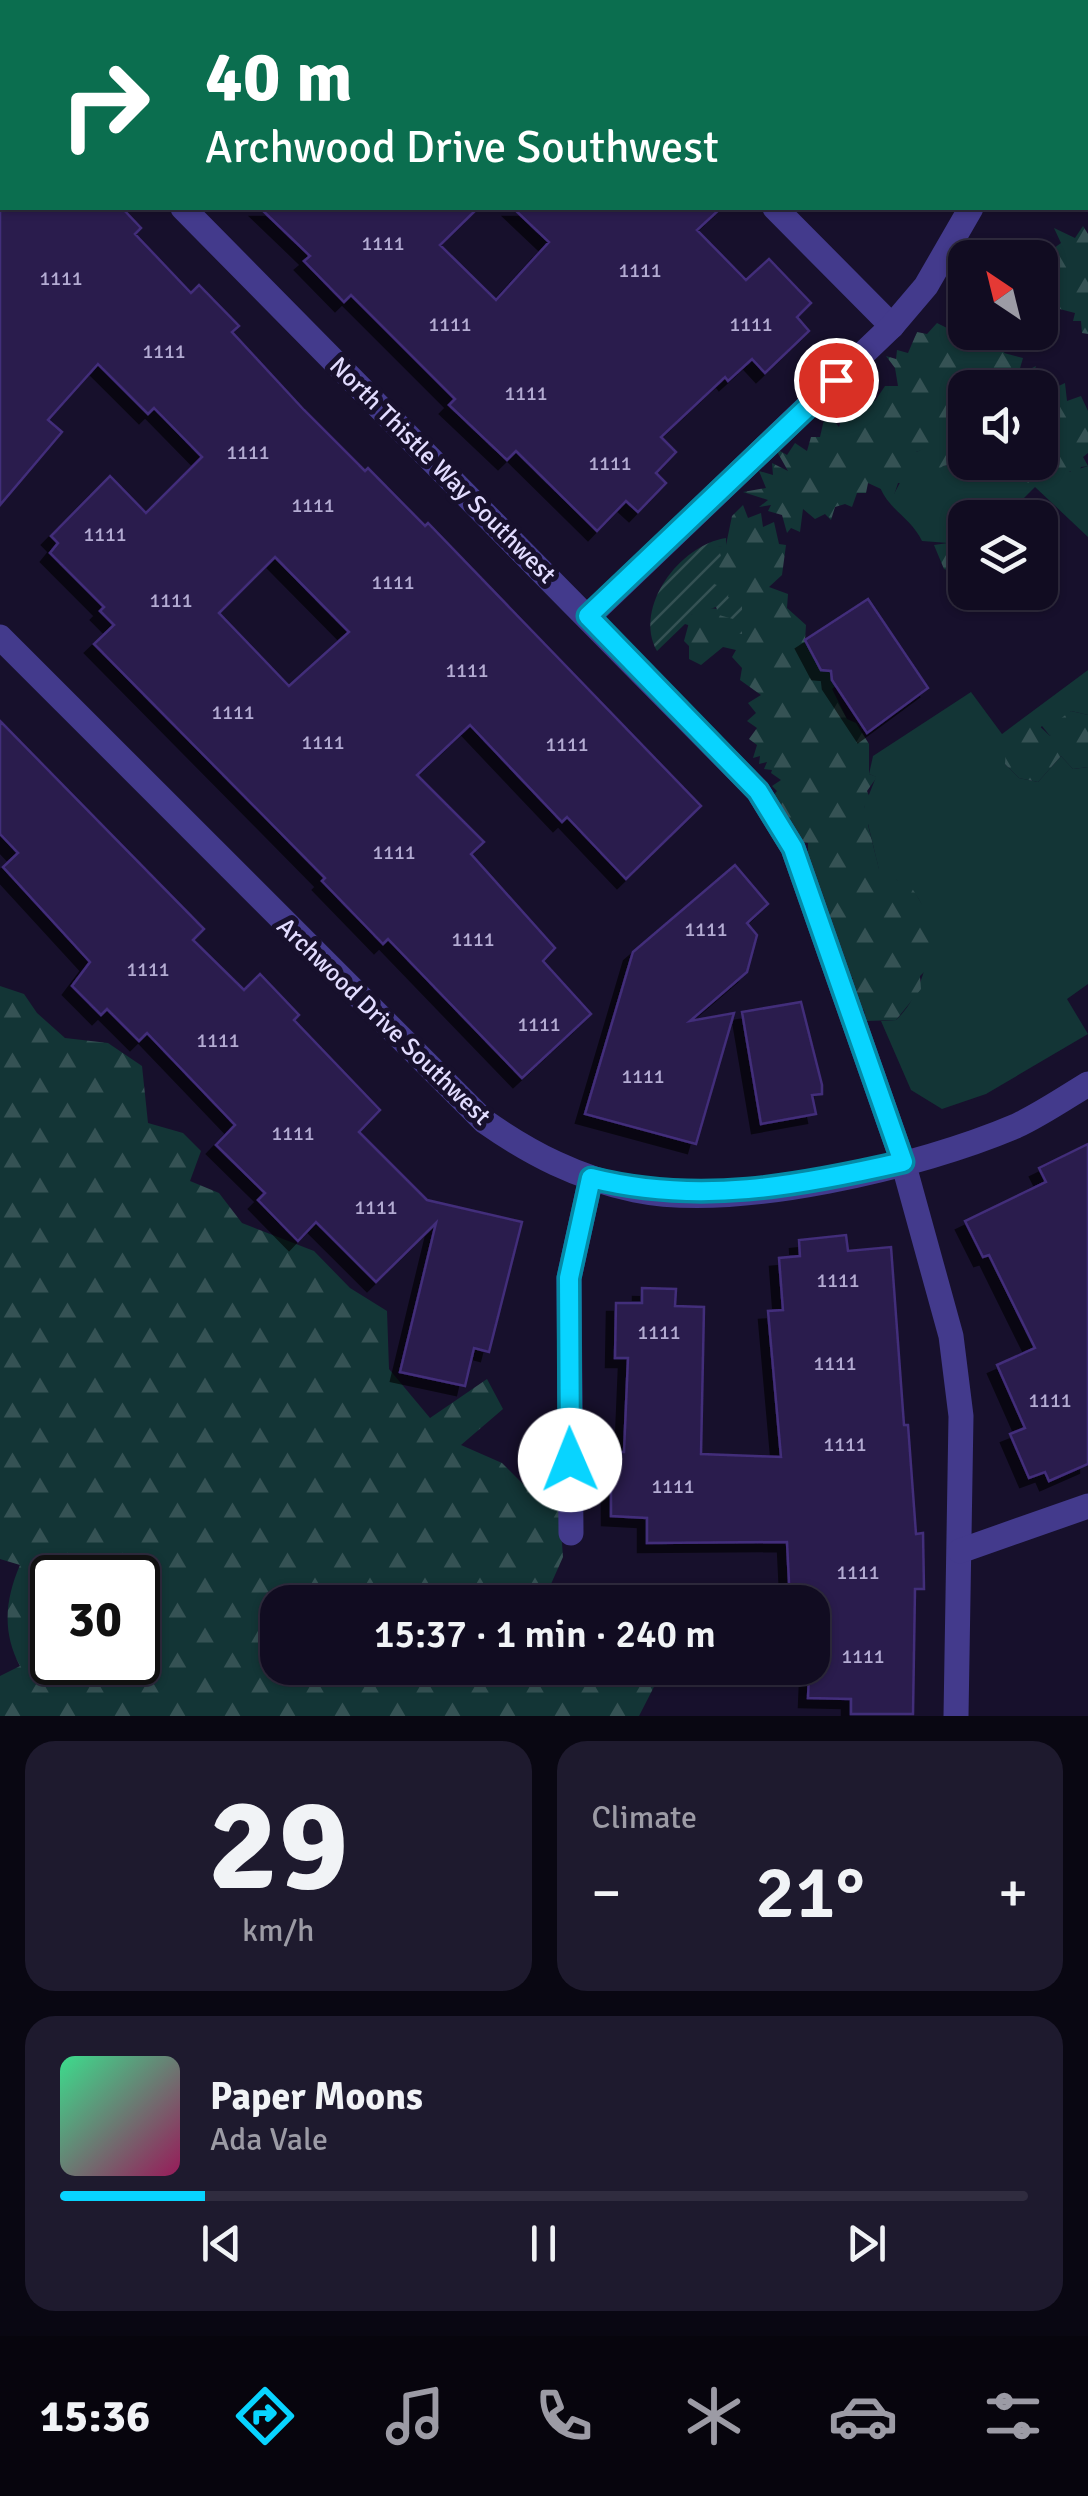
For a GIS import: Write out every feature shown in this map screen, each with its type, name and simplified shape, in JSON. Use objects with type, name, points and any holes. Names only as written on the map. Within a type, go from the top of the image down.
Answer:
[{"type":"street","name":"North Thistle Way Southwest","points":[[185,210],[758,791],[793,848],[903,1162],[951,1336],[961,1416],[956,1716]]},
{"type":"street","points":[[777,210],[892,326]]},
{"type":"street","points":[[588,616],[892,326],[926,286],[970,210]]},
{"type":"street","name":"Archwood Drive Southwest","points":[[0,637],[484,1122],[534,1156],[639,1191],[716,1194],[795,1187],[903,1162],[1016,1126],[1088,1084]]},
{"type":"street","points":[[571,1533],[569,1278],[591,1178]]},
{"type":"street","points":[[960,1551],[1088,1506]]},
{"type":"green space","points":[[1083,226],[1088,234],[1088,334],[1082,333],[1081,321],[1073,321],[1075,313],[1058,309],[1061,243],[1054,228],[1075,238]]},
{"type":"green space","points":[[937,323],[947,328],[948,350],[1005,350],[1004,353],[1023,358],[1019,370],[948,370],[948,465],[934,473],[927,448],[916,452],[914,472],[906,483],[898,483],[894,495],[868,483],[866,493],[857,493],[852,507],[835,507],[831,520],[825,514],[815,519],[803,509],[800,532],[791,528],[787,533],[782,515],[768,511],[771,505],[759,507],[768,500],[743,492],[766,488],[759,471],[773,475],[772,463],[788,471],[775,448],[787,455],[795,443],[807,451],[811,437],[820,437],[826,411],[839,427],[846,403],[854,409],[864,391],[875,401],[885,386],[898,386],[895,368],[886,356],[896,359],[897,350],[908,353],[917,332],[927,334]]},
{"type":"green space","points":[[1065,383],[1067,401],[1081,396],[1088,411],[1088,453],[1083,457],[1088,466],[1081,467],[1077,477],[1070,471],[1064,482],[1060,478],[1053,487],[1047,480],[1058,480],[1058,386]]},
{"type":"green space","points":[[927,447],[943,466],[948,465],[948,480],[1058,480],[1058,476],[1088,466],[1088,537],[1058,509],[1058,500],[1049,500],[1035,487],[1022,500],[948,500],[948,543],[922,541],[880,487],[894,494],[916,452]]},
{"type":"green space","points":[[743,505],[748,518],[761,513],[763,527],[774,522],[779,544],[786,545],[782,575],[769,587],[788,594],[787,608],[806,625],[805,640],[831,671],[832,680],[839,683],[832,689],[847,719],[856,723],[869,744],[869,774],[877,777],[867,791],[870,798],[864,807],[871,817],[868,825],[879,869],[889,869],[897,880],[909,884],[933,931],[933,955],[920,976],[921,989],[896,1020],[866,1021],[864,1010],[855,1004],[847,987],[853,978],[846,977],[801,854],[808,851],[808,843],[799,842],[768,802],[777,791],[772,786],[781,780],[772,770],[764,769],[767,762],[759,764],[760,756],[753,758],[757,745],[749,739],[757,728],[747,721],[756,713],[748,703],[761,695],[740,680],[742,668],[732,657],[736,650],[723,647],[701,665],[689,659],[689,646],[684,641],[691,615],[715,609],[739,619],[740,610],[713,584],[718,547],[726,545],[732,516]]},
{"type":"green space","points":[[726,538],[726,546],[718,547],[722,559],[716,564],[723,571],[714,584],[729,589],[728,597],[742,604],[742,634],[735,633],[733,619],[719,615],[716,607],[691,615],[691,626],[685,624],[657,651],[651,634],[651,616],[665,581],[692,552]]},
{"type":"green space","points":[[948,543],[948,570],[944,569],[934,545]]},
{"type":"green space","points":[[1088,670],[1088,715],[1071,711],[1050,736],[1042,726],[1005,764],[1019,778],[1038,782],[1061,756],[1073,769],[1088,767],[1088,984],[1067,999],[1088,1034],[986,1094],[942,1109],[911,1090],[881,1021],[896,1020],[915,994],[926,962],[928,928],[915,894],[879,870],[864,807],[876,777],[869,774],[873,756],[971,692],[1002,734]]},
{"type":"green space","points":[[1071,711],[1088,715],[1088,767],[1073,769],[1061,756],[1038,782],[1019,778],[1005,764],[1007,735],[1033,720],[1050,736],[1056,722]]},
{"type":"green space","points":[[0,986],[24,994],[37,1013],[65,1038],[108,1043],[142,1066],[148,1123],[183,1133],[201,1151],[190,1181],[219,1193],[242,1223],[314,1251],[350,1288],[387,1311],[389,1369],[430,1418],[487,1379],[503,1409],[461,1445],[502,1463],[527,1488],[557,1477],[563,1557],[551,1585],[260,1585],[260,1685],[655,1685],[639,1716],[0,1716],[0,1676],[20,1666],[10,1641],[8,1616],[20,1565],[0,1559]]},
{"type":"building","points":[[0,210],[124,210],[141,228],[135,234],[191,293],[199,285],[239,326],[232,332],[304,410],[425,526],[428,523],[701,806],[626,879],[567,817],[562,822],[470,725],[417,775],[484,842],[471,854],[555,948],[543,961],[591,1014],[522,1078],[388,939],[383,944],[322,881],[325,878],[94,644],[114,625],[100,611],[104,607],[50,553],[58,543],[51,536],[110,476],[146,513],[202,457],[154,408],[148,414],[98,364],[48,420],[62,432],[0,505]],"holes":[[[275,557],[349,632],[289,686],[219,613]]]},
{"type":"building","points":[[262,210],[476,210],[440,245],[496,300],[549,242],[515,210],[719,210],[697,230],[746,280],[769,259],[811,303],[797,317],[809,331],[765,373],[752,359],[728,381],[725,377],[661,437],[676,452],[656,473],[666,483],[638,512],[626,501],[597,531],[516,451],[507,460],[449,405],[455,399],[351,295],[344,302],[304,261],[310,256]]},
{"type":"building","points":[[868,599],[928,688],[867,733],[832,680],[831,671],[821,670],[805,640]]},
{"type":"building","points":[[0,721],[204,929],[193,940],[244,990],[260,974],[299,1015],[294,1020],[380,1110],[359,1132],[427,1200],[522,1222],[489,1352],[474,1348],[465,1386],[400,1372],[436,1223],[376,1282],[316,1222],[298,1241],[258,1200],[265,1193],[216,1145],[235,1125],[147,1033],[139,1041],[107,1009],[101,1015],[72,986],[90,962],[3,867],[18,853],[0,834]]},
{"type":"building","points":[[735,865],[768,904],[747,923],[757,935],[747,972],[690,1021],[734,1013],[696,1144],[585,1114],[633,952]]},
{"type":"building","points":[[801,1002],[822,1085],[822,1094],[812,1095],[816,1114],[761,1124],[742,1012]]},
{"type":"building","points":[[1088,1144],[1088,1464],[1049,1481],[1045,1472],[1029,1478],[1010,1434],[1025,1428],[997,1365],[1035,1348],[989,1255],[983,1257],[965,1221],[1046,1182],[1039,1168]]},
{"type":"building","points":[[846,1235],[848,1251],[891,1247],[916,1534],[923,1533],[924,1589],[915,1589],[913,1714],[851,1714],[851,1699],[808,1698],[809,1685],[830,1685],[830,1585],[789,1585],[787,1542],[647,1543],[647,1518],[611,1516],[611,1452],[624,1452],[628,1358],[615,1358],[616,1303],[642,1303],[642,1288],[676,1289],[675,1306],[704,1307],[701,1454],[781,1457],[768,1311],[783,1310],[779,1258],[800,1256],[799,1240]]},
{"type":"route","points":[[570,1460],[569,1278],[591,1178],[639,1191],[716,1194],[795,1187],[903,1162],[793,848],[758,791],[588,616],[836,380]]}]
